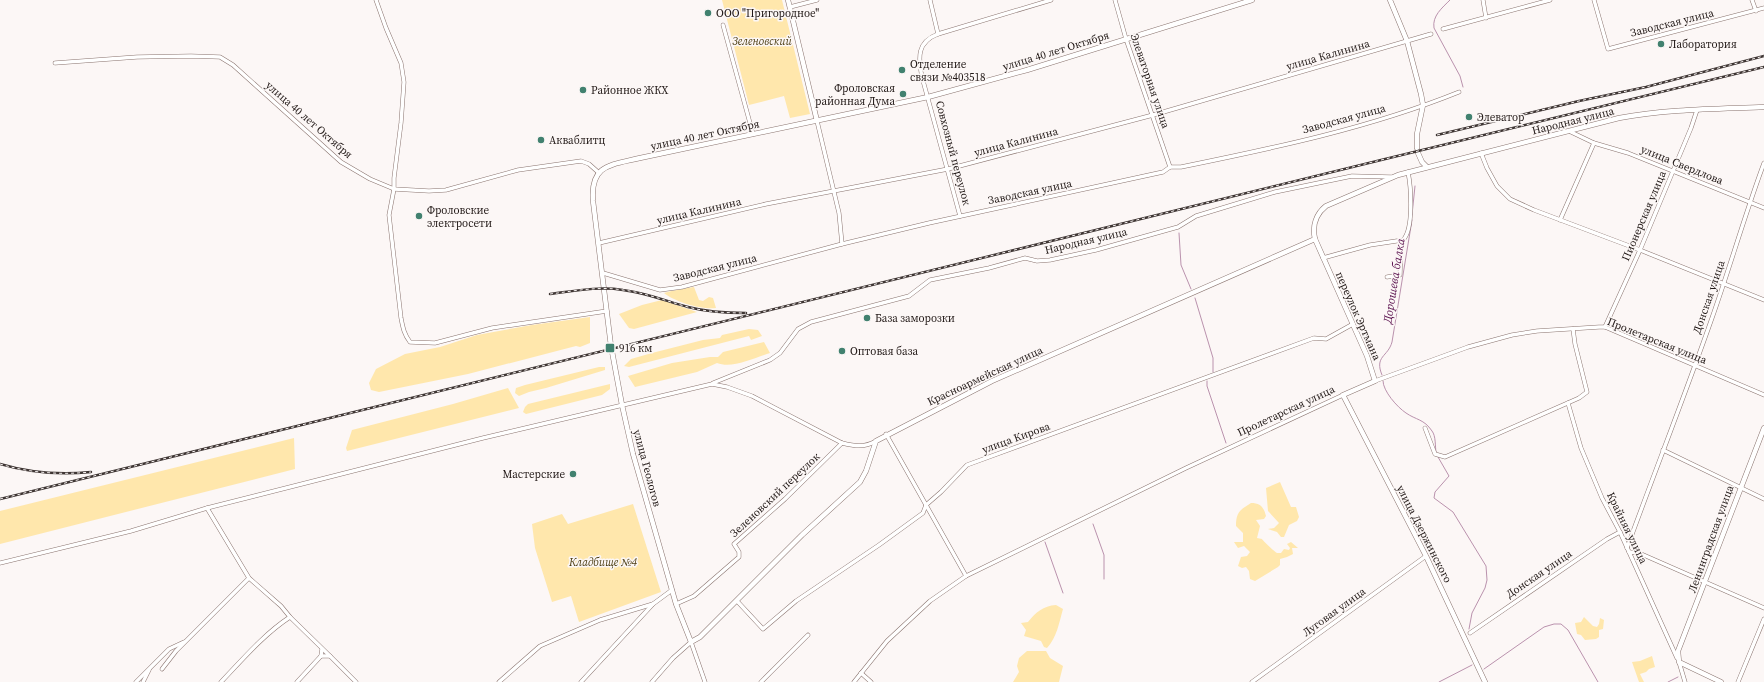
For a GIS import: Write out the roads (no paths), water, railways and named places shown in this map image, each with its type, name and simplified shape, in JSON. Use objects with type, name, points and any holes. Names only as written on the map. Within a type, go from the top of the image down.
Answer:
[{"type":"street","points":[[376,0],[381,17],[401,63],[404,82],[402,123],[394,178],[394,189],[389,215],[402,326],[404,333],[410,342],[435,343],[492,328],[607,311],[592,192],[594,180],[598,172]]},
{"type":"street","points":[[788,0],[839,213],[842,244]]},
{"type":"street","points":[[790,7],[817,0]]},
{"type":"street","points":[[930,0],[938,34]]},
{"type":"street","name":"Совхозный переулок","points":[[960,216],[920,66],[920,52],[926,40],[938,34],[1051,0]]},
{"type":"street","name":"Элеваторная улица","points":[[1115,0],[1126,39],[1170,167]]},
{"type":"street","name":"улица 40 лет Октября","points":[[55,63],[137,57],[220,57],[233,65],[341,162],[370,179],[394,189],[429,191],[446,190],[518,170],[581,161],[589,164],[598,172],[608,166],[640,158],[928,97],[1027,70],[1252,0]]},
{"type":"street","points":[[1390,0],[1407,41],[1423,105],[1416,141],[1417,151],[1422,162],[1427,167]]},
{"type":"street","points":[[1483,0],[1486,18]]},
{"type":"street","points":[[1443,29],[1550,0]]},
{"type":"street","name":"Заводская улица","points":[[1594,0],[1608,49],[1764,8]]},
{"type":"street","points":[[1752,0],[1756,11]]},
{"type":"street","points":[[723,25],[753,134]]},
{"type":"street","name":"улица Калинина","points":[[599,244],[766,204],[948,169],[1153,115],[1431,34]]},
{"type":"street","name":"Заводская улица","points":[[603,273],[660,290],[682,287],[842,244],[960,216],[1163,172],[1170,167],[1181,167],[1267,150],[1388,117],[1459,92]]},
{"type":"street","name":"Народная улица","points":[[1315,239],[1314,229],[1318,214],[1326,206],[1391,177],[1408,172],[1571,132],[1619,118],[1645,113],[1764,107]]},
{"type":"street","name":"Пионерская улица","points":[[1605,327],[1640,250],[1691,128],[1697,110]]},
{"type":"street","name":"улица Свердлова","points":[[1571,132],[1594,143],[1622,151],[1764,208]]},
{"type":"street","points":[[1560,220],[1594,143]]},
{"type":"street","points":[[1481,153],[1496,186],[1510,199],[1534,210],[1640,250],[1764,300]]},
{"type":"street","name":"Донская улица","points":[[1627,548],[1695,366],[1724,284],[1749,202],[1764,163]]},
{"type":"street","points":[[1323,258],[1370,245],[1401,241],[1407,237],[1410,194],[1408,172]]},
{"type":"street","name":"Народная улица","points":[[712,384],[770,360],[780,353],[798,329],[811,322],[909,296],[930,280],[988,268],[1025,258],[1037,261],[1050,260],[1096,250],[1178,227],[1196,216],[1275,192],[1352,176],[1391,177]]},
{"type":"street","name":"переулок Эртмана","points":[[1315,239],[1370,363],[1375,381]]},
{"type":"street","name":"Красноармейская улица","points":[[876,441],[886,434],[992,381],[1315,239]]},
{"type":"street","points":[[1387,276],[1400,275],[1401,241]]},
{"type":"street","name":"улица Геологов","points":[[607,311],[622,405],[633,454],[676,604],[691,642]]},
{"type":"street","name":"улица Кирова","points":[[736,601],[763,629],[796,600],[879,545],[923,513],[926,505],[967,465],[1314,338],[1326,338],[1353,324]]},
{"type":"street","name":"Пролетарская улица","points":[[854,682],[887,641],[930,602],[966,576],[1186,468],[1342,396],[1375,381],[1468,347],[1512,335],[1537,331],[1605,327],[1764,395]]},
{"type":"street","points":[[1424,428],[1437,455],[1445,457],[1568,403],[1587,392],[1575,344],[1573,328]]},
{"type":"street","points":[[0,563],[130,531],[207,508],[712,384],[727,386],[752,396],[842,442],[858,446],[870,444],[876,441]]},
{"type":"street","name":"улица Дзержинского","points":[[1342,396],[1426,556],[1485,682]]},
{"type":"street","name":"Крайняя улица","points":[[1568,403],[1581,448],[1602,498],[1620,532],[1678,660],[1685,682]]},
{"type":"street","name":"Ленинградская улица","points":[[1678,660],[1680,646],[1706,583],[1740,487],[1764,428]]},
{"type":"street","points":[[886,434],[966,576]]},
{"type":"street","points":[[652,682],[673,658],[691,642],[700,637],[802,535],[860,482],[866,471],[876,441]]},
{"type":"street","name":"Зеленовский переулок","points":[[676,604],[694,596],[739,557],[739,552],[734,544],[785,499],[842,442]]},
{"type":"street","points":[[1663,450],[1764,498]]},
{"type":"street","points":[[207,508],[249,578],[281,606],[290,617],[356,682]]},
{"type":"street","name":"Донская улица","points":[[1470,633],[1607,539],[1620,532]]},
{"type":"street","points":[[1629,552],[1639,553],[1764,608]]},
{"type":"street","name":"Луговая улица","points":[[1252,682],[1426,556]]},
{"type":"street","points":[[162,669],[176,651],[249,578]]},
{"type":"street","points":[[581,682],[653,604],[672,590]]},
{"type":"street","points":[[499,682],[540,646],[600,620],[653,604]]},
{"type":"street","points":[[221,682],[280,623],[290,617]]},
{"type":"street","points":[[1738,682],[1764,619]]},
{"type":"street","points":[[761,682],[808,636]]},
{"type":"street","points":[[136,682],[169,649],[187,641]]},
{"type":"street","points":[[691,642],[705,682]]},
{"type":"street","points":[[297,682],[321,656],[322,649]]},
{"type":"street","points":[[321,656],[330,656]]},
{"type":"street","points":[[1678,660],[1721,682]]},
{"type":"street","points":[[143,682],[148,671],[156,662]]},
{"type":"street","points":[[861,673],[871,682]]},
{"type":"waterway","name":"Дорошева балка","points":[[1450,0],[1436,16],[1434,28],[1460,76],[1463,87]]},
{"type":"waterway","name":"Дорошева балка","points":[[1412,215],[1415,186]]},
{"type":"waterway","name":"Дорошева балка","points":[[1382,375],[1380,364],[1392,342],[1412,220]]},
{"type":"waterway","points":[[1179,233],[1181,265],[1191,289]]},
{"type":"waterway","points":[[1195,298],[1213,358],[1213,372]]},
{"type":"waterway","points":[[1207,381],[1207,386],[1226,443]]},
{"type":"waterway","name":"Дорошева балка","points":[[1383,381],[1388,394],[1399,407],[1423,422],[1432,431],[1435,438],[1436,452]]},
{"type":"waterway","name":"Дорошева балка","points":[[1438,457],[1449,476],[1435,492],[1434,498],[1453,512],[1486,566],[1487,580],[1485,588],[1472,613],[1469,629]]},
{"type":"waterway","points":[[1093,524],[1104,555],[1104,579]]},
{"type":"waterway","points":[[1045,542],[1063,593]]},
{"type":"waterway","points":[[1484,669],[1544,627],[1554,624],[1561,624],[1568,630],[1598,682]]},
{"type":"waterway","name":"Дорошева балка","points":[[1439,682],[1472,665]]},
{"type":"waterway","points":[[1668,682],[1678,677]]},
{"type":"railway","points":[[1437,135],[1579,101],[1646,87],[1764,56]]},
{"type":"railway","points":[[0,499],[1764,67]]},
{"type":"railway","points":[[550,294],[586,289],[614,289],[640,293],[702,310],[746,313]]},
{"type":"railway","points":[[0,464],[45,472],[91,472]]},
{"type":"place","name":"ООО \"Пригородное\"","points":[[708,13]]},
{"type":"place","name":"Лаборатория","points":[[1661,44]]},
{"type":"place","name":"Отделение связи №403518","points":[[902,70]]},
{"type":"place","name":"Районное ЖКХ","points":[[583,90]]},
{"type":"place","name":"Фроловская районная Дума","points":[[903,94]]},
{"type":"place","name":"Элеватор","points":[[1469,117]]},
{"type":"place","name":"Акваблитц","points":[[541,140]]},
{"type":"place","name":"Фроловские электросети","points":[[419,216]]},
{"type":"place","name":"База заморозки","points":[[867,318]]},
{"type":"place","name":"916 км","points":[[610,348]]},
{"type":"place","name":"Оптовая база","points":[[842,351]]},
{"type":"place","name":"Мастерские","points":[[573,474]]},
{"type":"park label","name":"Зеленовский","points":[[762,41]]},
{"type":"park label","name":"Кладбище №4","points":[[603,562]]}]
